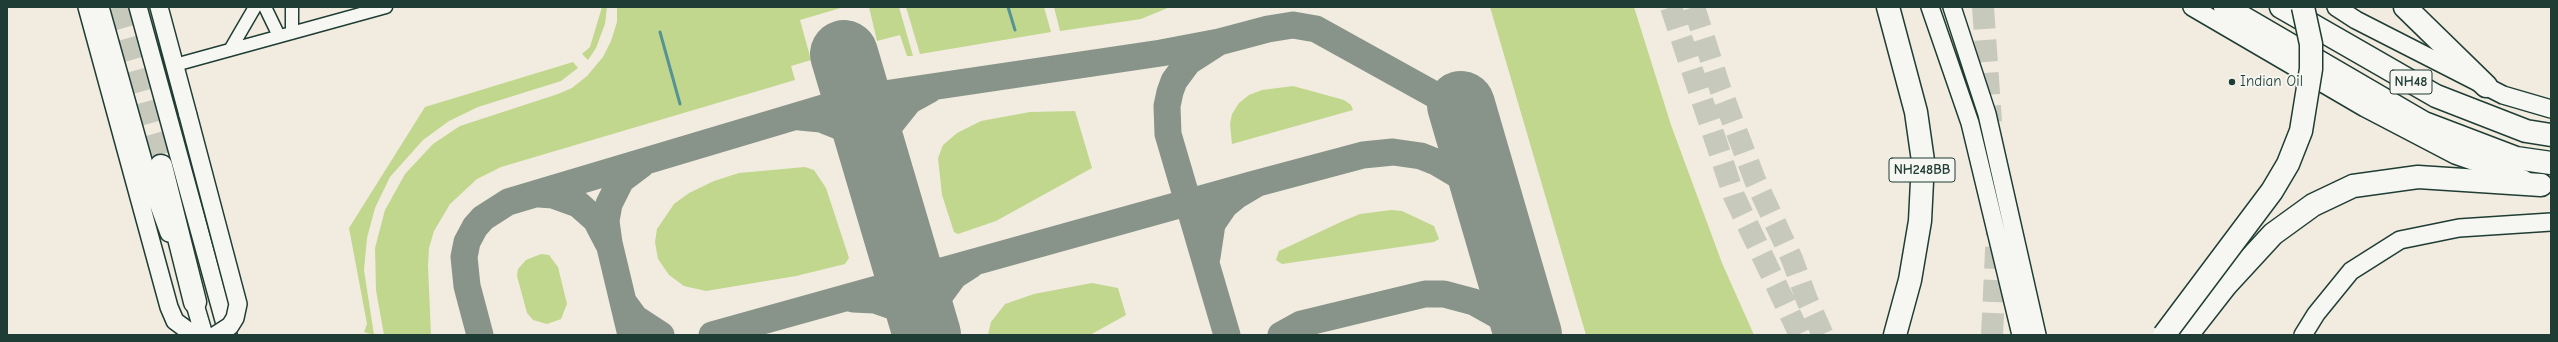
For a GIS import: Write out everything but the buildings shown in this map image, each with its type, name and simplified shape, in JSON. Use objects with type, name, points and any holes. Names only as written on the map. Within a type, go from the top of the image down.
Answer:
[{"type":"highway","name":"NH248BB","points":[[1888,7],[1916,112],[1923,161],[1920,221],[1910,280],[1895,335]]},
{"type":"highway","name":"NH48","points":[[2225,7],[2424,123],[2516,158],[2551,164]]},
{"type":"highway","name":"NH48","points":[[2281,7],[2436,96],[2526,131],[2551,135]]},
{"type":"highway","points":[[2164,335],[2269,196],[2288,164],[2301,131],[2311,69],[2311,44],[2303,7]]},
{"type":"highway","points":[[2406,7],[2486,86]]},
{"type":"highway","points":[[161,166],[195,302]]},
{"type":"highway","points":[[2187,335],[2226,285],[2273,234],[2313,205],[2352,186],[2418,177],[2546,186]]},
{"type":"main road","points":[[87,7],[119,128],[162,276],[168,307],[175,321],[194,335]]},
{"type":"main road","points":[[100,7],[144,164],[195,302],[204,335]]},
{"type":"main road","points":[[138,7],[228,335]]},
{"type":"main road","points":[[159,7],[238,304],[235,318],[230,326],[216,335]]},
{"type":"main road","points":[[1930,7],[1970,123],[2020,335]]},
{"type":"main road","points":[[1952,7],[1987,114],[2037,335]]},
{"type":"main road","points":[[2192,7],[2365,108],[2455,155],[2546,186]]},
{"type":"main road","points":[[2336,7],[2356,20],[2503,95],[2551,109]]},
{"type":"main road","points":[[2302,335],[2316,314],[2351,271],[2400,240],[2458,228],[2551,222]]},
{"type":"street","points":[[230,50],[255,7]]},
{"type":"street","points":[[265,7],[279,36]]},
{"type":"street","points":[[292,7],[292,33]]},
{"type":"street","points":[[175,65],[386,7]]},
{"type":"green space","points":[[602,7],[607,7],[605,24],[596,48],[588,60],[582,54],[590,47]]},
{"type":"green space","points":[[617,7],[844,7],[800,20],[811,60],[791,66],[795,80],[501,167],[477,179],[450,204],[434,231],[429,248],[428,266],[431,335],[384,335],[376,290],[375,248],[385,210],[405,174],[433,144],[460,126],[572,88],[587,76],[603,57],[611,41],[617,22]]},
{"type":"green space","points":[[869,7],[899,7],[913,56],[907,56],[900,35],[877,41]]},
{"type":"green space","points":[[906,7],[1044,7],[1051,32],[920,54]]},
{"type":"green space","points":[[1054,7],[1170,7],[1141,19],[1060,31]]},
{"type":"green space","points":[[1490,7],[1634,7],[1671,125],[1722,263],[1754,335],[1586,335]]},
{"type":"green space","points":[[573,62],[578,68],[561,81],[478,107],[449,121],[423,140],[390,177],[375,208],[367,238],[364,270],[374,335],[364,332],[367,324],[349,228],[425,107]]},
{"type":"green space","points":[[1293,86],[1344,100],[1351,105],[1353,110],[1232,144],[1230,124],[1232,114],[1239,103],[1249,95],[1262,90]]},
{"type":"green space","points":[[1075,111],[1092,168],[996,221],[958,234],[954,232],[942,195],[938,158],[943,145],[957,133],[981,121],[1030,112]]},
{"type":"green space","points":[[805,167],[814,170],[826,188],[849,258],[845,264],[796,276],[706,291],[684,286],[669,275],[658,259],[655,242],[657,229],[674,204],[689,193],[714,181],[739,173]]},
{"type":"green space","points":[[1391,210],[1402,211],[1434,226],[1439,239],[1434,242],[1282,264],[1276,260],[1279,251],[1343,221],[1360,214]]},
{"type":"green space","points":[[541,254],[549,255],[558,267],[567,304],[561,319],[547,324],[533,320],[527,313],[517,276],[518,269],[526,260]]},
{"type":"green space","points":[[1092,283],[1118,288],[1126,315],[1090,335],[988,335],[991,322],[1005,304],[1034,294]]},
{"type":"waterway","points":[[1008,7],[1015,30]]},
{"type":"waterway","points":[[660,32],[680,104]]},
{"type":"taxiway","points":[[1227,335],[1168,134],[1167,106],[1170,92],[1174,81],[1188,62],[1219,42],[1268,29],[1293,25],[1316,29],[1435,95],[1457,115],[1470,139]]},
{"type":"taxiway","points":[[480,335],[467,286],[464,257],[467,242],[475,227],[483,218],[508,202],[857,98],[1161,53],[1219,42]]},
{"type":"taxiway","points":[[881,181],[881,151],[889,126],[909,101],[929,90]]},
{"type":"taxiway","points":[[800,117],[821,119],[846,129],[866,148],[879,171]]},
{"type":"taxiway","points":[[1207,257],[1212,224],[1225,205],[1236,196],[1258,183],[1363,155],[1393,152],[1421,156],[1436,162],[1463,178],[1491,208]]},
{"type":"taxiway","points":[[631,335],[609,243],[606,221],[609,204],[621,180],[641,165]]},
{"type":"taxiway","points":[[712,335],[1258,183]]},
{"type":"taxiway","points":[[539,194],[553,195],[578,204],[596,220],[608,243]]},
{"type":"taxiway","points":[[930,335],[931,322],[940,295],[954,276],[971,265]]},
{"type":"taxiway","points":[[1281,335],[1301,324],[1425,294],[1444,294],[1474,302],[1499,316],[1519,335]]},
{"type":"taxiway","points":[[853,299],[875,300],[898,308],[909,316],[923,335]]},
{"type":"taxiway","points":[[624,303],[635,318],[661,335]]},
{"type":"runway","points":[[844,54],[927,335]]},
{"type":"runway","points":[[1461,105],[1528,335]]},
{"type":"tunnel","points":[[117,7],[161,166]]},
{"type":"tunnel","points":[[1671,7],[1734,196],[1800,335]]},
{"type":"tunnel","points":[[1694,7],[1720,88],[1755,180],[1792,259],[1807,300],[1823,335]]},
{"type":"tunnel","points":[[1983,7],[1991,122]]},
{"type":"tunnel","points":[[1992,335],[1998,209],[1994,164]]},
{"type":"place","name":"Indian Oil","points":[[2232,82]]}]
